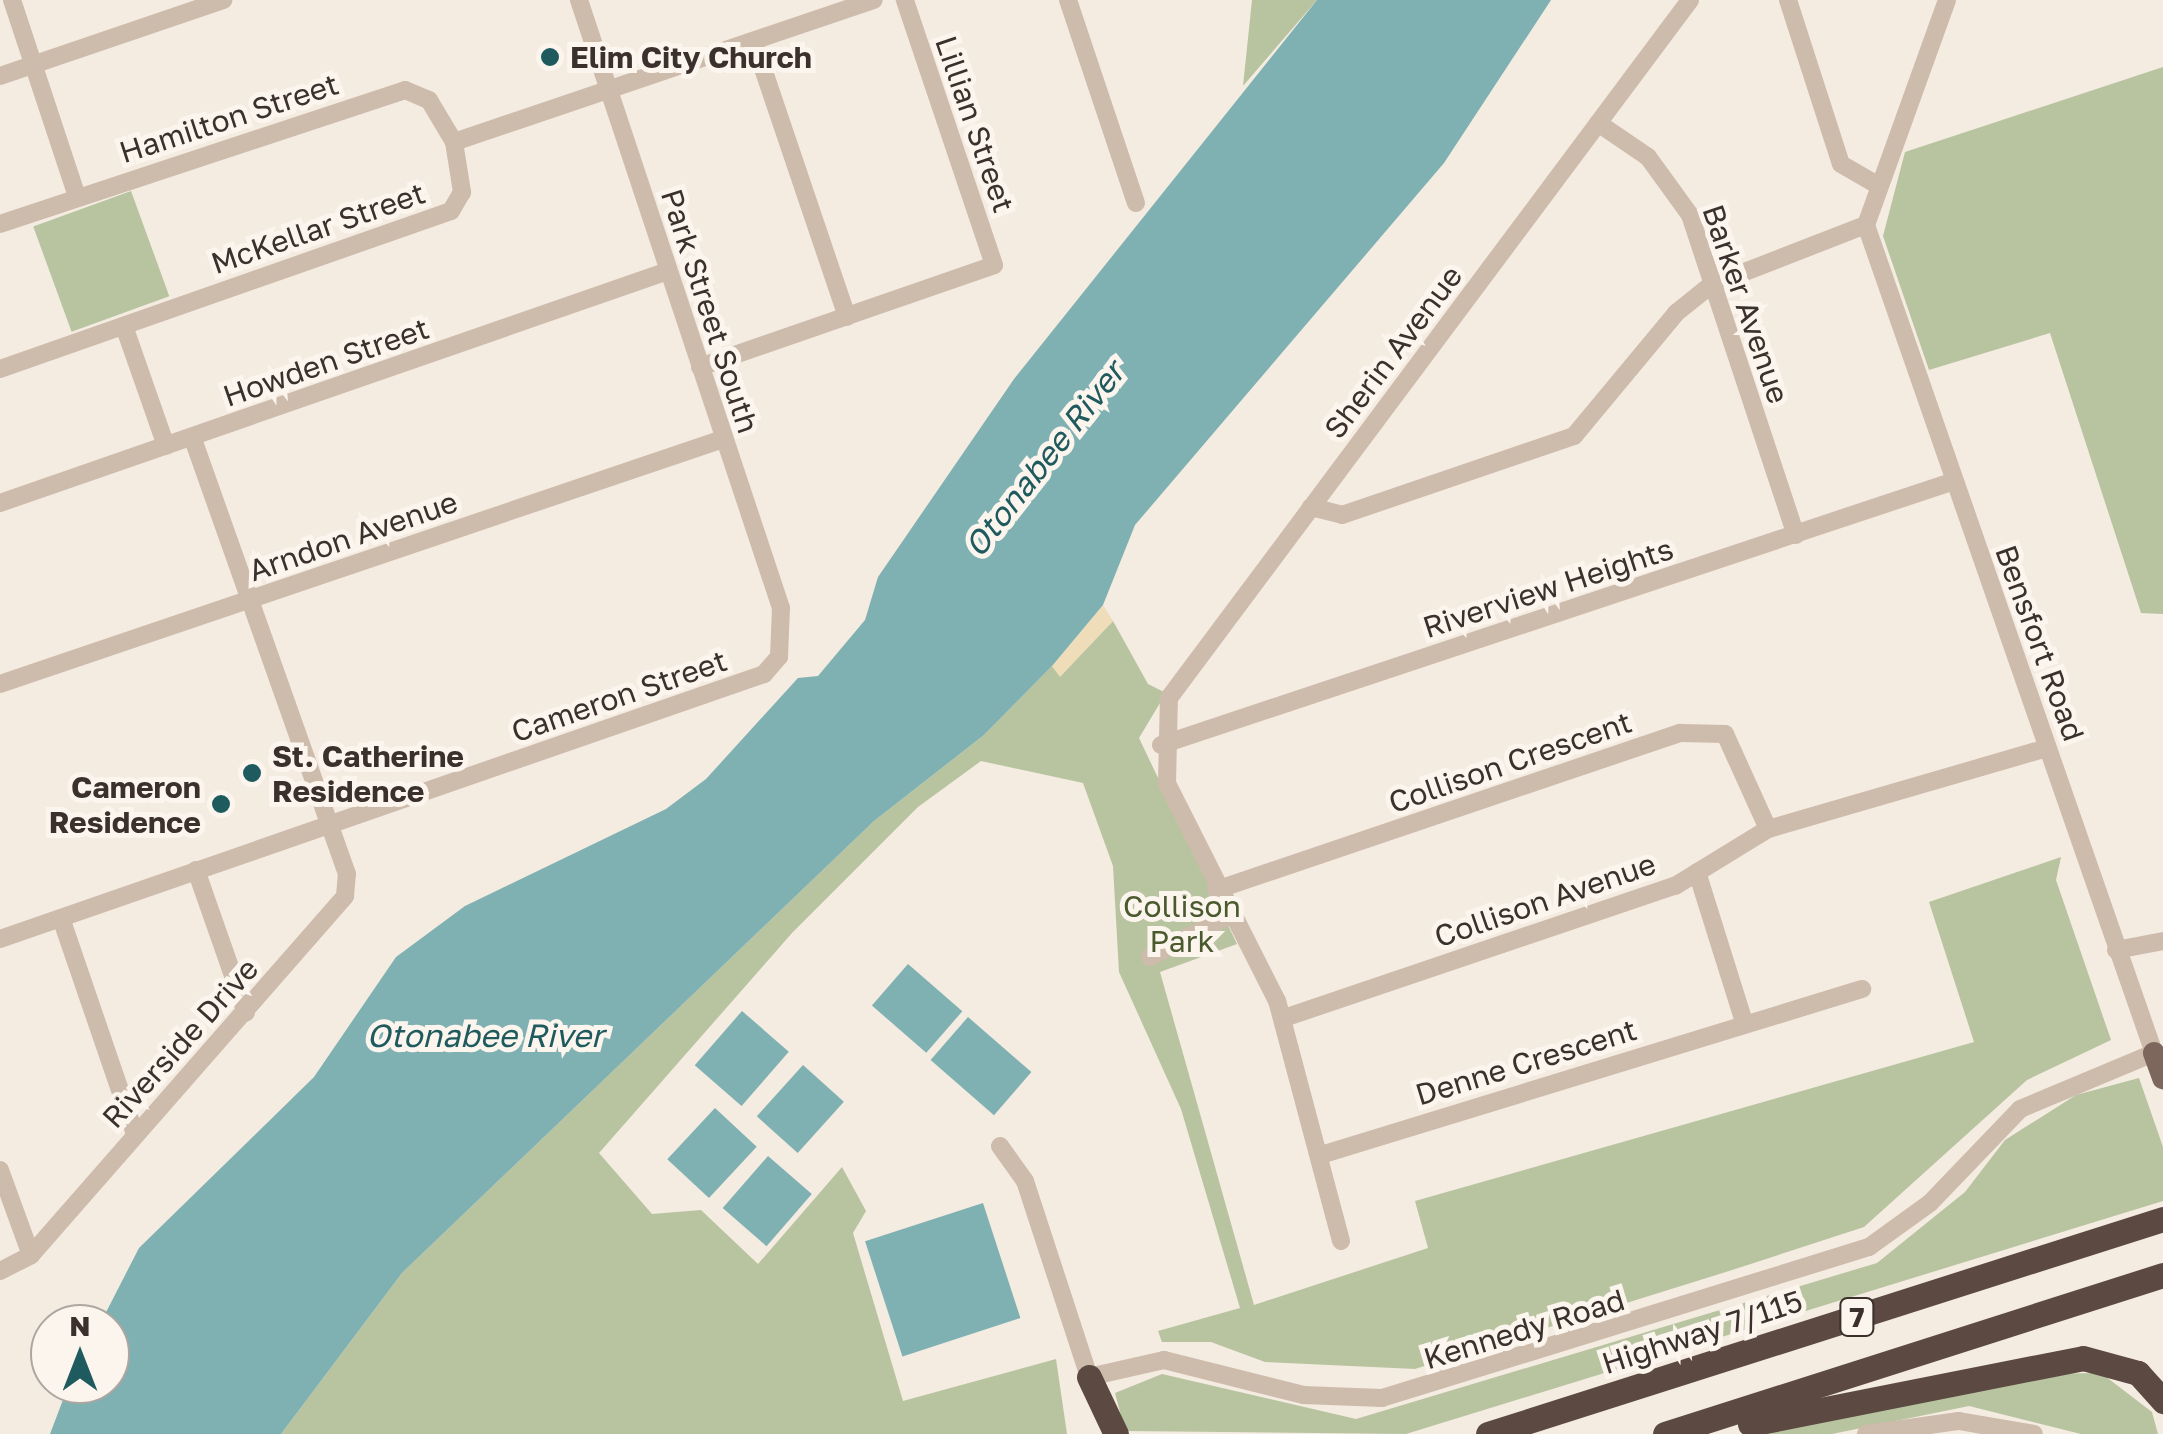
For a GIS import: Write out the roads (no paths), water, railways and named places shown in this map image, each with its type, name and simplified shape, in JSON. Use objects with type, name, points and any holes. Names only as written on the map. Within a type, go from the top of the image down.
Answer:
[{"type":"highway","name":"Highway 7/115","points":[[1488,1434],[2163,1219]]},
{"type":"highway","name":"7","points":[[1666,1434],[2163,1275]]},
{"type":"highway","points":[[1711,1434],[2052,1360],[2118,1364],[2163,1401]]},
{"type":"highway","points":[[1089,1377],[1099,1434]]},
{"type":"highway","points":[[1089,1377],[1116,1434]]},
{"type":"highway","points":[[1476,1434],[1550,1414]]},
{"type":"main road","name":"Bensfort Road","points":[[2154,1053],[2163,1078]]},
{"type":"street","points":[[12,0],[77,197]]},
{"type":"street","points":[[0,76],[223,0]]},
{"type":"street","name":"Park Street South","points":[[579,0],[785,640]]},
{"type":"street","points":[[454,142],[874,0]]},
{"type":"street","name":"Lillian Street","points":[[847,316],[994,265],[905,0]]},
{"type":"street","points":[[1068,0],[1136,203]]},
{"type":"street","name":"Sherin Avenue","points":[[1161,746],[1170,698],[1690,0]]},
{"type":"street","points":[[1788,0],[1841,164],[1879,186]]},
{"type":"street","points":[[1311,507],[1342,515],[1574,436],[1676,313],[1712,285],[1866,225],[1947,0]]},
{"type":"street","points":[[700,367],[847,316],[754,42]]},
{"type":"street","name":"Hamilton Street","points":[[0,224],[404,90],[429,100],[454,142]]},
{"type":"street","name":"Barker Avenue","points":[[1598,123],[1665,174],[1690,215],[1796,534]]},
{"type":"street","name":"McKellar Street","points":[[0,368],[450,211],[462,192],[454,142]]},
{"type":"street","name":"Bensfort Road","points":[[1866,225],[1951,482],[2154,1053]]},
{"type":"street","name":"Howden Street","points":[[0,503],[668,272]]},
{"type":"street","points":[[124,326],[166,446]]},
{"type":"street","points":[[193,438],[327,827]]},
{"type":"street","name":"Arndon Avenue","points":[[0,684],[723,440]]},
{"type":"street","name":"Riverview Heights","points":[[1161,746],[1951,482]]},
{"type":"street","name":"Cameron Street","points":[[0,939],[764,674],[785,640]]},
{"type":"street","name":"Collison Crescent","points":[[1216,890],[1680,734],[1725,734],[1768,829]]},
{"type":"street","points":[[1161,746],[1183,826],[1284,1018],[1324,1154],[1342,1241]]},
{"type":"street","name":"Collison Avenue","points":[[1284,1018],[1697,872],[1768,829],[2046,748]]},
{"type":"street","name":"Riverside Drive","points":[[0,1271],[31,1256],[346,896],[347,874],[327,827]]},
{"type":"street","points":[[196,870],[246,1013]]},
{"type":"street","points":[[1697,872],[1744,1022]]},
{"type":"street","points":[[1150,958],[1230,915]]},
{"type":"street","points":[[62,918],[135,1134]]},
{"type":"street","points":[[2116,950],[2163,940]]},
{"type":"street","name":"Denne Crescent","points":[[1324,1154],[1744,1022],[1862,989]]},
{"type":"street","name":"Kennedy Road","points":[[1089,1377],[1164,1360],[1333,1399],[1419,1390],[1869,1246],[1930,1203],[2020,1109],[2154,1053]]},
{"type":"street","points":[[1000,1146],[1024,1182],[1089,1377]]},
{"type":"street","points":[[0,1170],[31,1256]]},
{"type":"street","points":[[1866,1434],[1960,1421],[2034,1434]]},
{"type":"water","name":"Otonabee River","points":[[1317,0],[1551,0],[1444,163],[1135,525],[1103,605],[1052,666],[984,735],[874,821],[402,1273],[281,1434],[50,1434],[61,1404],[130,1404],[130,1304],[110,1304],[139,1248],[314,1077],[396,957],[465,906],[666,809],[706,779],[798,678],[818,676],[865,620],[878,577],[1014,379]]},
{"type":"water","points":[[908,964],[962,1011],[926,1053],[872,1006]]},
{"type":"water","points":[[742,1011],[789,1052],[742,1106],[695,1065]]},
{"type":"water","points":[[968,1017],[1031,1072],[994,1115],[931,1060]]},
{"type":"water","points":[[803,1065],[844,1102],[798,1153],[757,1116]]},
{"type":"water","points":[[715,1108],[757,1147],[709,1198],[667,1159]]},
{"type":"water","points":[[768,1156],[812,1194],[767,1246],[723,1208]]},
{"type":"water","points":[[983,1203],[1020,1318],[902,1356],[865,1241]]},
{"type":"place","name":"Elim City Church","points":[[550,57]]},
{"type":"place","name":"St. Catherine Residence","points":[[252,773]]},
{"type":"place","name":"Cameron Residence","points":[[221,804]]},
{"type":"park label","name":"Collison Park","points":[[1182,923]]}]
